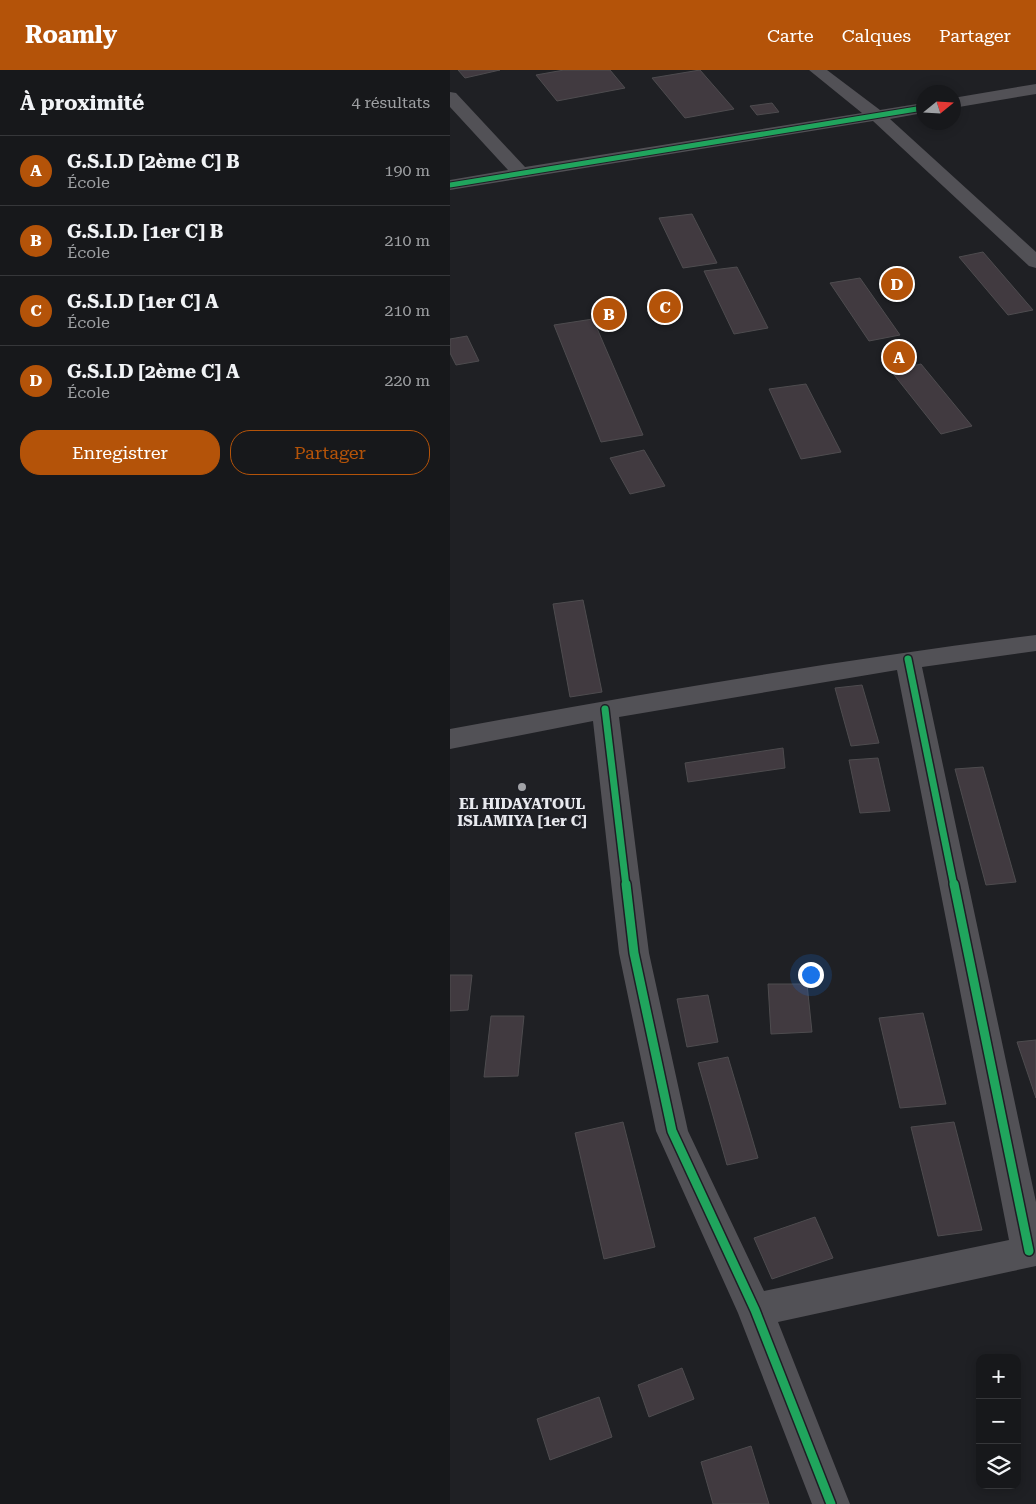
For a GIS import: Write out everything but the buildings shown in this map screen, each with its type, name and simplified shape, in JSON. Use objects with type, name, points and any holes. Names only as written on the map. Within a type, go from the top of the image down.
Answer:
[{"type":"street","points":[[817,70],[877,116],[1036,262]]},
{"type":"street","points":[[961,102],[1036,89]]},
{"type":"street","points":[[450,97],[521,174]]},
{"type":"street","points":[[450,185],[916,109]]},
{"type":"street","points":[[450,739],[605,709],[908,659],[1036,643]]},
{"type":"street","points":[[755,1310],[1032,1250],[908,659]]},
{"type":"street","points":[[605,709],[634,953],[672,1131],[755,1310],[831,1504]]},
{"type":"cycle path","points":[[450,185],[916,109]]},
{"type":"cycle path","points":[[908,659],[1029,1251]]},
{"type":"cycle path","points":[[605,709],[634,953],[672,1131],[755,1310],[831,1504]]},
{"type":"place","name":"G.S.I.D [2ème C] A","points":[[897,284]]},
{"type":"place","name":"G.S.I.D [1er C] A","points":[[665,307]]},
{"type":"place","name":"G.S.I.D. [1er C] B","points":[[609,314]]},
{"type":"place","name":"G.S.I.D [2ème C] B","points":[[899,357]]},
{"type":"place","name":"EL HIDAYATOUL ISLAMIYA [1er C]","points":[[522,787]]}]
